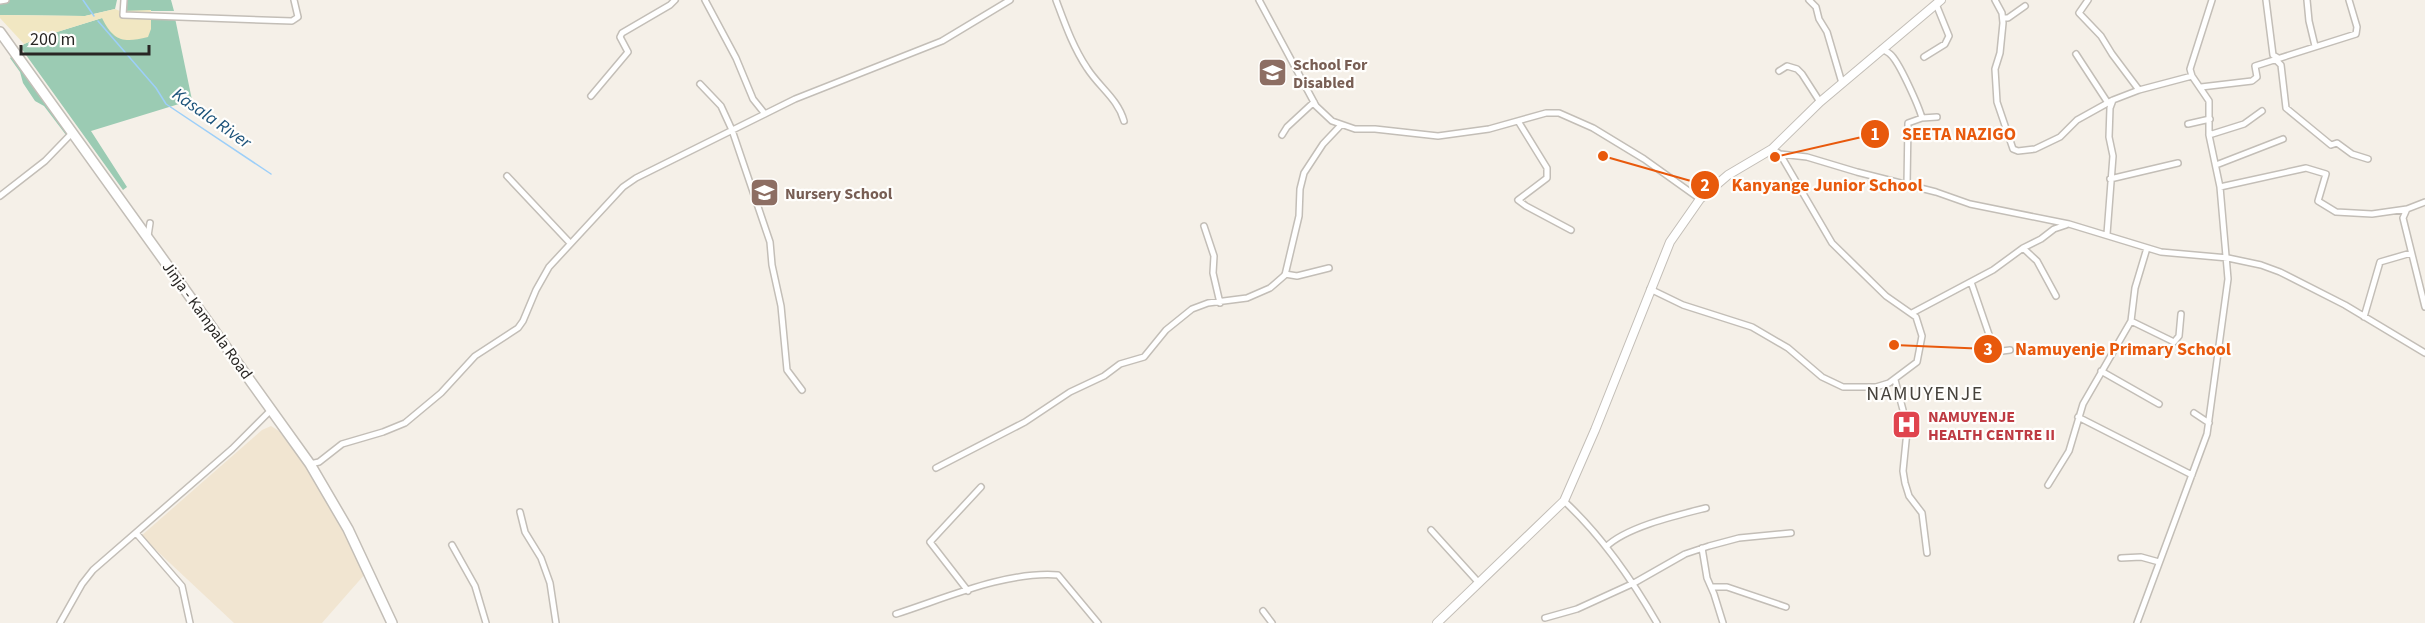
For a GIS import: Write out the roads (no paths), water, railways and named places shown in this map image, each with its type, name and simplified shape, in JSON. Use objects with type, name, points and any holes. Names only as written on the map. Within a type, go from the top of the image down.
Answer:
[{"type":"highway","name":"Jinja - Kampala Road","points":[[0,32],[310,464],[348,529],[392,623]]},
{"type":"street","points":[[0,1],[6,0]]},
{"type":"street","points":[[124,0],[123,15],[292,21],[298,17],[294,0]]},
{"type":"street","points":[[591,96],[628,52],[620,37],[622,33],[675,0]]},
{"type":"street","points":[[705,0],[736,58],[753,99],[765,114]]},
{"type":"street","points":[[310,464],[319,462],[342,444],[405,423],[441,393],[475,356],[518,328],[540,280],[570,243],[623,187],[636,178],[795,99],[942,41],[1011,0]]},
{"type":"street","points":[[1056,0],[1079,55],[1102,89],[1118,104],[1124,121]]},
{"type":"street","points":[[1259,0],[1314,102],[1326,117],[1341,125],[1355,129],[1438,136],[1489,129],[1550,112],[1575,119],[1644,159],[1700,199]]},
{"type":"street","points":[[1809,0],[1816,7],[1819,19],[1827,32],[1842,83]]},
{"type":"street","points":[[1995,0],[2003,18],[2001,45],[1995,73],[1999,109],[2013,148],[2018,151],[2035,149],[2060,137],[2077,120],[2110,102],[2139,90],[2192,76]]},
{"type":"street","points":[[2088,0],[2079,13],[2101,36],[2139,90]]},
{"type":"street","points":[[2137,623],[2207,434],[2228,279],[2228,258],[2220,187],[2209,135],[2209,101],[2192,76],[2190,69],[2212,0]]},
{"type":"street","points":[[2266,0],[2273,55],[2281,65],[2286,108],[2331,146],[2337,143],[2352,154],[2368,159]]},
{"type":"street","points":[[2307,0],[2315,46]]},
{"type":"street","points":[[2201,87],[2252,81],[2257,77],[2255,66],[2356,34],[2357,27],[2349,0]]},
{"type":"street","points":[[1437,623],[1564,501],[1670,242],[1700,199],[1728,175],[1772,149],[1820,102],[1938,2],[1949,36],[1945,44],[1924,57]]},
{"type":"street","points":[[2003,18],[2008,18],[2025,6]]},
{"type":"street","points":[[1882,50],[1890,54],[1896,62],[1919,105],[1922,118]]},
{"type":"street","points":[[2076,54],[2110,102],[2109,137],[2113,156],[2107,234]]},
{"type":"street","points":[[1779,71],[1787,66],[1797,69],[1820,102]]},
{"type":"street","points":[[700,84],[721,106],[732,130],[770,242],[772,265],[782,306],[787,370],[802,390]]},
{"type":"street","points":[[1282,135],[1314,102]]},
{"type":"street","points":[[2209,135],[2244,124],[2262,111]]},
{"type":"street","points":[[1906,184],[1908,123],[1922,118],[1936,117]]},
{"type":"street","points":[[2188,124],[2210,119]]},
{"type":"street","points":[[1518,121],[1547,168],[1547,178],[1518,200],[1526,207],[1571,230]]},
{"type":"street","points":[[936,468],[1026,422],[1070,392],[1104,376],[1120,364],[1144,357],[1166,330],[1192,309],[1208,303],[1247,298],[1270,288],[1285,274],[1299,216],[1300,189],[1304,173],[1323,144],[1341,125]]},
{"type":"street","points":[[0,196],[45,161],[73,132]]},
{"type":"street","points":[[2216,165],[2283,140]]},
{"type":"street","points":[[1650,289],[1683,305],[1752,327],[1788,348],[1822,377],[1843,387],[1876,387],[1894,380],[1917,362],[1922,330],[1916,317],[1886,296],[1832,243],[1780,154],[1772,149]]},
{"type":"street","points":[[1780,154],[1807,156],[1970,204],[2069,224],[2147,248],[2172,253],[2228,258],[2280,272],[2425,353]]},
{"type":"street","points":[[2110,179],[2178,163]]},
{"type":"street","points":[[2220,187],[2306,168],[2326,174],[2318,201],[2336,212],[2372,214],[2407,209],[2425,202]]},
{"type":"street","points":[[507,176],[570,243]]},
{"type":"street","points":[[2407,209],[2403,218],[2425,307]]},
{"type":"street","points":[[148,236],[150,223]]},
{"type":"street","points":[[1912,313],[1993,270],[2054,229],[2069,224]]},
{"type":"street","points":[[1204,226],[1214,256],[1213,273],[1220,303]]},
{"type":"street","points":[[2023,248],[2037,261],[2056,296]]},
{"type":"street","points":[[2048,485],[2069,451],[2078,417],[2101,371],[2130,321],[2135,288],[2147,248]]},
{"type":"street","points":[[2364,317],[2380,262],[2411,253]]},
{"type":"street","points":[[1285,274],[1295,276],[1329,268]]},
{"type":"street","points":[[2419,283],[2425,280]]},
{"type":"street","points":[[1971,282],[1995,352],[2010,350]]},
{"type":"street","points":[[2130,321],[2174,342],[2179,336],[2181,314]]},
{"type":"street","points":[[2101,371],[2159,405]]},
{"type":"street","points":[[1894,380],[1904,410],[1907,431],[1903,471],[1905,483],[1909,496],[1922,513],[1927,553]]},
{"type":"street","points":[[60,623],[88,576],[232,449],[272,409]]},
{"type":"street","points":[[2194,413],[2209,423]]},
{"type":"street","points":[[2078,417],[2192,475]]},
{"type":"street","points":[[968,591],[930,542],[981,487]]},
{"type":"street","points":[[1564,501],[1580,516],[1635,583],[1657,623]]},
{"type":"street","points":[[1606,547],[1617,538],[1653,523],[1706,507]]},
{"type":"street","points":[[520,512],[525,532],[541,558],[549,583],[556,623]]},
{"type":"street","points":[[1431,530],[1479,583]]},
{"type":"street","points":[[136,533],[182,586],[190,623]]},
{"type":"street","points":[[1545,618],[1577,609],[1635,583],[1685,554],[1702,548],[1739,538],[1791,533]]},
{"type":"street","points":[[452,545],[475,586],[486,623]]},
{"type":"street","points":[[1702,548],[1707,578],[1723,623]]},
{"type":"street","points":[[2121,558],[2140,556],[2158,562]]},
{"type":"street","points":[[896,614],[968,591],[1034,574],[1058,576],[1098,623]]},
{"type":"street","points":[[1712,587],[1727,587],[1786,607]]},
{"type":"street","points":[[1263,611],[1272,623]]},
{"type":"waterway","name":"Kasala River","points":[[83,0],[94,16]]},
{"type":"waterway","name":"Kasala River","points":[[98,21],[156,88],[166,104],[271,174]]},
{"type":"place","name":"School For Disabled","points":[[1272,73]]},
{"type":"place","name":"Kanyange Junior School","points":[[1603,156]]},
{"type":"place","name":"SEETA NAZIGO","points":[[1775,157]]},
{"type":"place","name":"Nursery School","points":[[764,193]]},
{"type":"place","name":"Namuyenje Primary School","points":[[1894,345]]},
{"type":"place","name":"NAMUYENJE HEALTH CENTRE II","points":[[1907,425]]},
{"type":"district","name":"NAMUYENJE","points":[[1925,393]]}]
